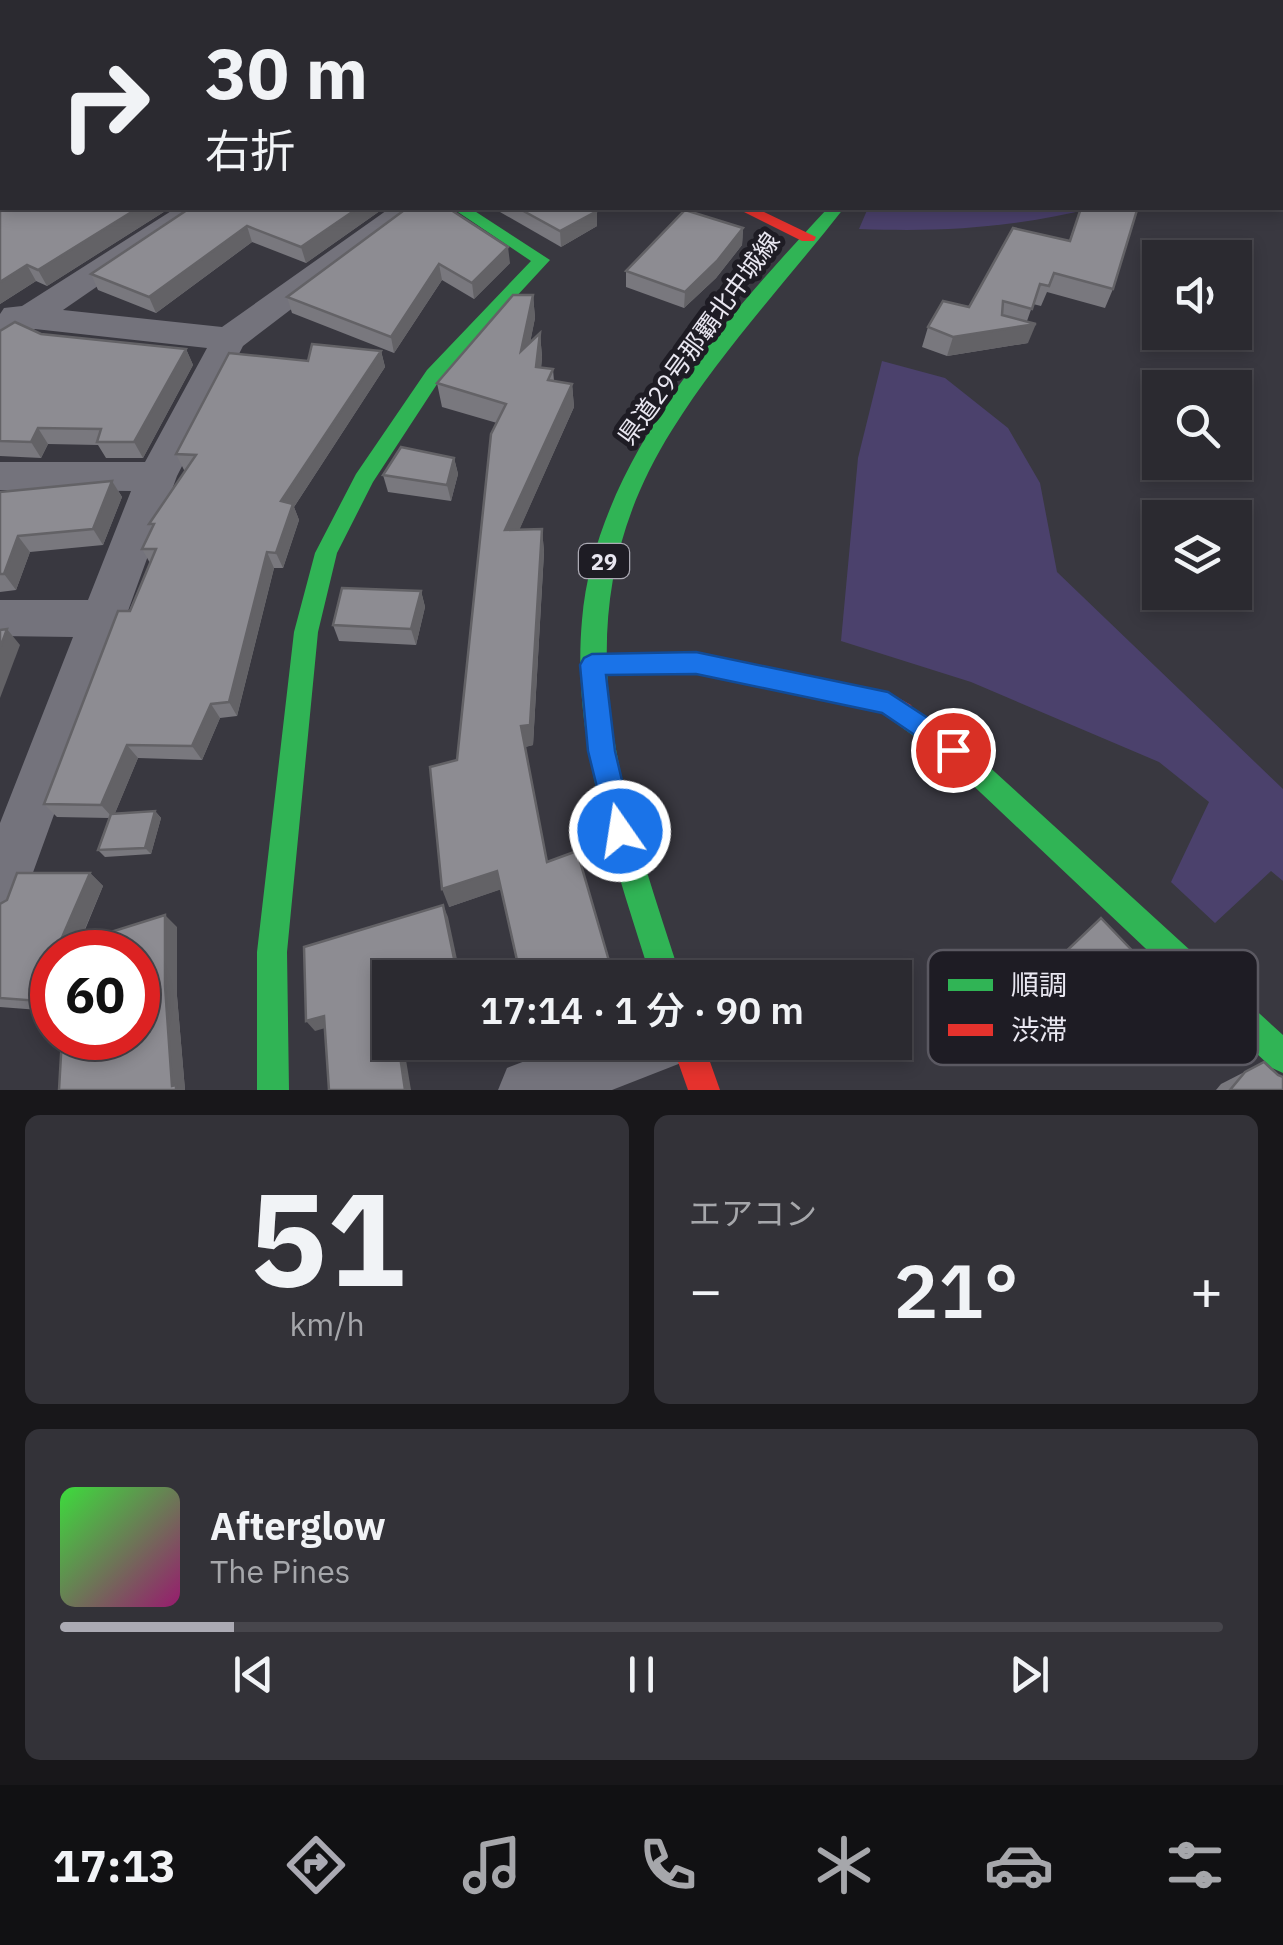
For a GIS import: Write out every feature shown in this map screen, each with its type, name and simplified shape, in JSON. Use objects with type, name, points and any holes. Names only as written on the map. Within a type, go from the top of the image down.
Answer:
[{"type":"street","points":[[9,323],[193,210]]},
{"type":"street","points":[[0,892],[157,476],[229,339],[406,210]]},
{"type":"street","points":[[273,1090],[272,952],[306,632],[326,553],[364,479],[434,374],[541,260],[463,210]]},
{"type":"street","points":[[748,210],[808,237]]},
{"type":"street","name":"県道29号那覇北中城線","points":[[660,960],[620,831],[602,751],[592,665],[601,575],[611,532],[647,447],[717,350],[834,210]]},
{"type":"street","points":[[9,323],[229,339]]},
{"type":"street","points":[[0,476],[53,480],[157,476]]},
{"type":"street","points":[[0,618],[104,620]]},
{"type":"street","points":[[592,665],[696,663],[888,703],[953,750],[1168,950]]},
{"type":"street","points":[[1258,1034],[1283,1057]]},
{"type":"street","points":[[529,1090],[611,1060]]},
{"type":"street","points":[[694,1060],[704,1090]]},
{"type":"shaded area","points":[[867,210],[1084,210],[977,227],[859,229]]},
{"type":"shaded area","points":[[882,361],[945,378],[1008,428],[1040,483],[1057,572],[1283,789],[1283,881],[1271,871],[1215,923],[1171,882],[1209,802],[1159,762],[971,682],[841,641],[858,458]]},
{"type":"building","points":[[0,210],[135,210],[38,270],[27,265],[0,282]]},
{"type":"building","points":[[187,210],[355,210],[301,247],[247,226],[149,297],[91,274]]},
{"type":"building","points":[[404,210],[451,210],[508,247],[472,283],[439,264],[391,337],[287,297]]},
{"type":"building","points":[[522,210],[597,211],[560,231]]},
{"type":"building","points":[[685,210],[743,228],[685,292],[626,271]]},
{"type":"building","points":[[1080,210],[1137,210],[1113,289],[1054,273],[1049,286],[1040,284],[1032,309],[1003,301],[1002,315],[1036,324],[953,337],[928,327],[943,301],[969,307],[1013,228],[1070,241]]},
{"type":"building","points":[[513,295],[533,295],[521,351],[540,333],[536,367],[553,369],[548,380],[572,384],[505,530],[542,529],[530,725],[521,726],[547,862],[577,851],[609,960],[517,960],[497,871],[442,889],[430,767],[457,760],[491,434],[506,404],[437,383]]},
{"type":"building","points":[[15,322],[41,334],[186,349],[134,442],[97,442],[101,429],[38,428],[31,442],[0,441],[0,331]]},
{"type":"building","points":[[312,344],[381,351],[281,501],[293,504],[276,553],[267,552],[229,702],[211,704],[192,746],[127,745],[101,805],[44,804],[118,611],[130,611],[156,549],[142,549],[154,524],[149,524],[196,455],[176,454],[229,353],[308,361]]},
{"type":"building","points":[[401,447],[454,458],[447,485],[383,475]]},
{"type":"building","points":[[112,481],[93,529],[18,536],[4,574],[0,574],[0,492]]},
{"type":"building","points":[[342,588],[421,591],[411,629],[333,625]]},
{"type":"building","points":[[7,629],[0,648],[0,630]]},
{"type":"building","points":[[155,811],[145,848],[98,850],[111,814]]},
{"type":"building","points":[[17,873],[90,873],[65,930],[30,930],[30,1000],[0,998],[0,904],[7,900]]},
{"type":"building","points":[[443,905],[454,960],[372,960],[372,1060],[401,1060],[405,1090],[329,1090],[324,1016],[306,1021],[304,947]]},
{"type":"building","points":[[165,915],[165,986],[172,1086],[176,1085],[176,1090],[59,1090],[61,1060],[160,1060],[160,930],[117,930]]},
{"type":"building","points":[[1101,918],[1132,950],[1067,950]]},
{"type":"building","points":[[1264,1062],[1283,1077],[1283,1090],[1230,1090],[1245,1072]]},
{"type":"traffic: fast","points":[[273,1090],[272,952],[306,632],[326,553],[364,479],[434,374],[541,260],[463,210]]},
{"type":"traffic: fast","points":[[660,960],[619,825],[602,747],[593,667],[593,621],[599,578],[624,499],[663,427],[743,317],[834,210]]},
{"type":"traffic: fast","points":[[902,713],[953,750],[1168,950]]},
{"type":"traffic: fast","points":[[1258,1034],[1283,1057]]},
{"type":"traffic: jam","points":[[748,210],[808,237]]},
{"type":"traffic: jam","points":[[592,665],[696,663],[888,703],[902,713]]},
{"type":"traffic: jam","points":[[693,1060],[704,1090]]},
{"type":"route","points":[[620,831],[602,751],[592,665],[696,663],[888,703],[953,750]]}]
